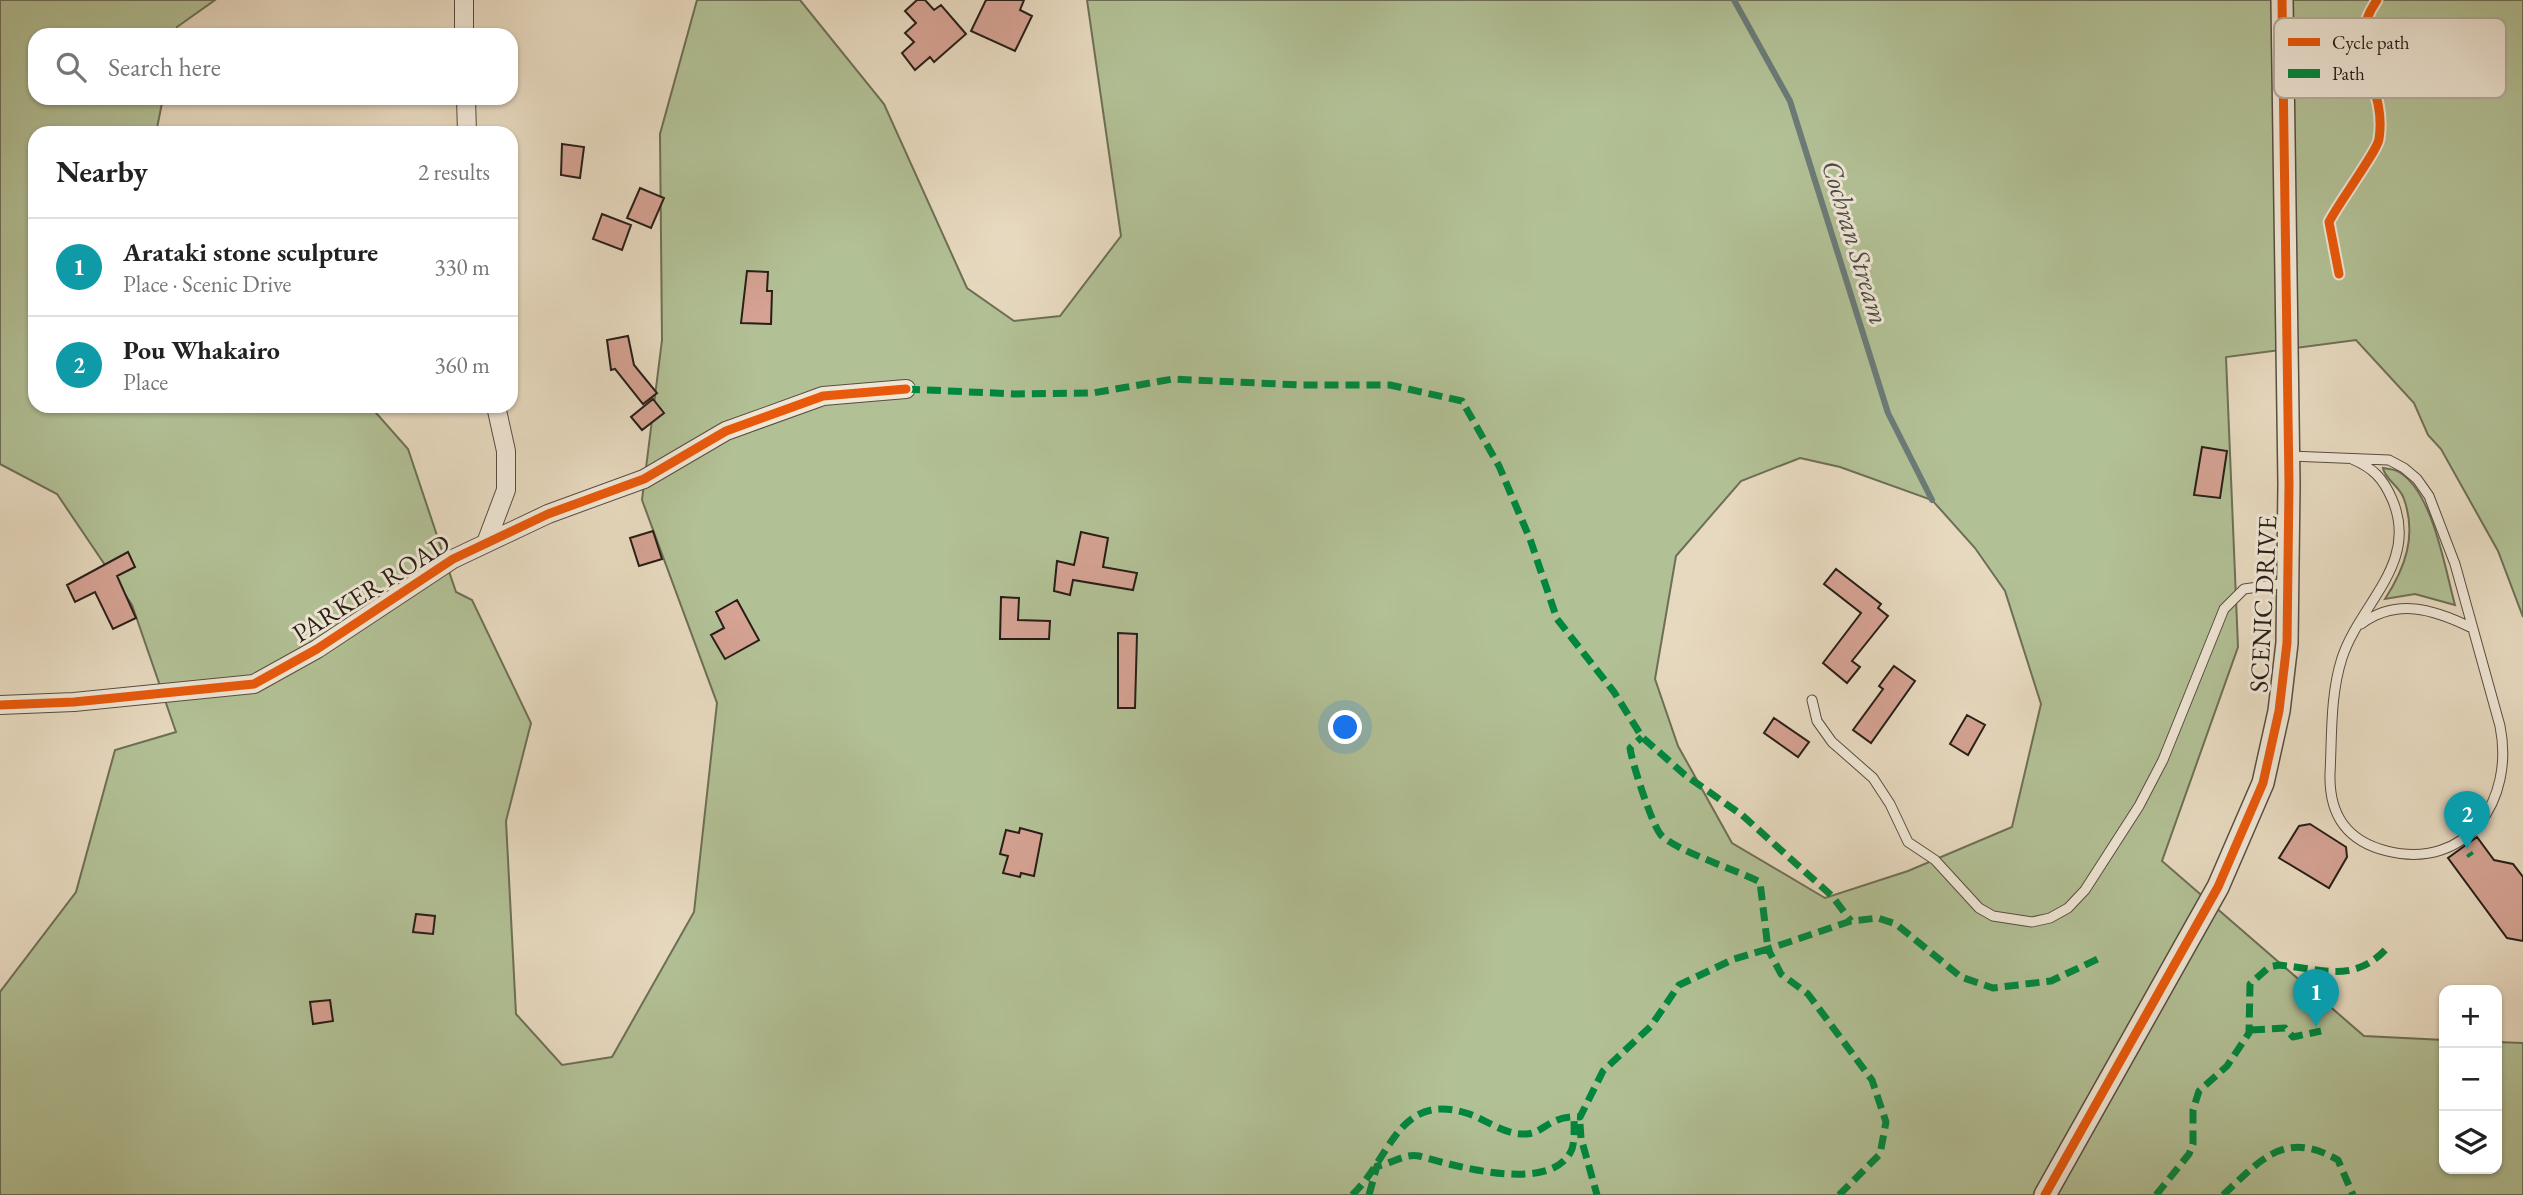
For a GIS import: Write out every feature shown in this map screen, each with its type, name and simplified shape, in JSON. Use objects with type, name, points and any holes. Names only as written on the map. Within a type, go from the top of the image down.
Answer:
[{"type":"street","points":[[464,0],[464,28]]},
{"type":"street","name":"SCENIC DRIVE","points":[[2282,0],[2282,18]]},
{"type":"street","name":"SCENIC DRIVE","points":[[2045,1195],[2218,887],[2263,783],[2279,711],[2287,643],[2290,456],[2284,98]]},
{"type":"street","points":[[466,105],[467,126]]},
{"type":"street","name":"PARKER ROAD","points":[[0,705],[74,702],[254,684],[317,649],[453,559],[548,514],[644,479],[726,431],[823,396],[906,388]]},
{"type":"street","points":[[486,544],[506,490],[506,451],[498,413]]},
{"type":"lane","points":[[2290,456],[2389,460],[2404,468],[2429,496],[2455,564],[2470,627],[2500,726],[2504,746],[2504,769],[2496,796],[2474,831],[2452,848],[2438,853],[2413,856],[2359,841],[2344,830],[2334,812],[2330,786],[2335,690],[2343,655],[2394,567],[2399,543],[2399,520],[2384,482],[2375,471],[2352,459]]},
{"type":"lane","points":[[1812,700],[1817,721],[1832,742],[1873,778],[1908,842],[1934,860],[1979,908],[1993,916],[2032,922],[2050,918],[2068,908],[2085,890],[2139,806],[2163,760],[2224,609],[2244,589],[2289,583]]},
{"type":"lane","points":[[2358,627],[2374,615],[2412,607],[2442,613],[2470,627]]},
{"type":"green space","points":[[0,0],[215,0],[177,28],[28,28],[28,105],[162,105],[157,126],[28,126],[28,413],[376,413],[408,449],[456,592],[472,600],[531,723],[506,821],[516,1014],[562,1065],[612,1057],[694,912],[717,703],[642,500],[662,340],[660,134],[697,0],[800,0],[884,104],[967,288],[1014,321],[1060,316],[1121,236],[1087,0],[2523,0],[2523,617],[2498,551],[2441,449],[2428,435],[2414,403],[2356,340],[2226,357],[2238,647],[2162,861],[2364,1036],[2439,1040],[2439,1174],[2502,1174],[2502,1042],[2523,1043],[2523,1195],[0,1195],[0,992],[76,892],[115,750],[176,732],[132,605],[57,494],[0,464]],"holes":[[[1800,458],[1840,467],[1932,500],[1975,548],[2005,591],[2041,704],[2012,827],[1908,871],[1825,898],[1732,843],[1678,746],[1655,679],[1676,556],[1741,481]]]},
{"type":"green space","points":[[2383,468],[2399,472],[2421,496],[2442,552],[2455,605],[2415,594],[2385,599],[2398,576],[2407,551],[2409,526],[2402,494]]},
{"type":"building","points":[[917,0],[925,0],[934,10],[941,5],[966,34],[934,62],[930,57],[915,70],[902,53],[914,42],[905,33],[916,23],[905,11]]},
{"type":"building","points":[[986,0],[1024,0],[1020,10],[1032,16],[1015,51],[971,31]]},
{"type":"building","points":[[562,144],[584,147],[580,178],[561,175]]},
{"type":"building","points":[[640,188],[664,198],[651,228],[627,218]]},
{"type":"building","points":[[602,214],[631,225],[622,250],[593,239]]},
{"type":"building","points":[[747,271],[768,272],[767,291],[772,291],[771,324],[741,323]]},
{"type":"building","points":[[628,336],[634,365],[657,393],[643,404],[615,369],[611,370],[607,340]]},
{"type":"building","points":[[653,399],[664,413],[642,430],[631,417]]},
{"type":"building","points":[[2202,447],[2227,451],[2220,498],[2194,495]]},
{"type":"building","points":[[653,531],[662,559],[639,566],[630,538]]},
{"type":"building","points":[[1081,532],[1108,538],[1103,567],[1137,573],[1133,590],[1073,580],[1070,595],[1054,591],[1057,561],[1074,565]]},
{"type":"building","points":[[128,552],[135,567],[117,576],[136,618],[113,629],[95,592],[75,602],[67,585]]},
{"type":"building","points":[[1836,569],[1881,604],[1878,608],[1888,616],[1852,661],[1860,667],[1847,683],[1823,663],[1861,613],[1824,584]]},
{"type":"building","points":[[1001,597],[1019,598],[1018,620],[1050,621],[1049,639],[1000,639]]},
{"type":"building","points":[[737,600],[759,640],[725,659],[711,635],[724,628],[716,612]]},
{"type":"building","points":[[1118,633],[1137,634],[1135,708],[1118,708]]},
{"type":"building","points":[[1894,666],[1915,681],[1871,743],[1853,730],[1883,689],[1879,686]]},
{"type":"building","points":[[1967,715],[1985,725],[1968,755],[1950,744]]},
{"type":"building","points":[[1774,718],[1809,742],[1798,757],[1764,733]]},
{"type":"building","points":[[2310,824],[2346,847],[2347,857],[2329,888],[2279,858],[2299,826]]},
{"type":"building","points":[[1020,828],[1042,834],[1034,876],[1021,873],[1020,877],[1003,873],[1008,856],[1000,854],[1006,830],[1019,833]]},
{"type":"building","points":[[2477,837],[2494,860],[2513,864],[2523,877],[2523,941],[2507,938],[2448,858]]},
{"type":"building","points":[[416,914],[435,916],[433,934],[413,932]]},
{"type":"building","points":[[330,1000],[333,1021],[313,1024],[310,1002]]},
{"type":"waterway","name":"Cochran Stream","points":[[1734,0],[1790,101],[1888,413],[1932,500]]},
{"type":"marked path","points":[[906,389],[1015,394],[1093,393],[1173,379],[1300,385],[1390,385],[1462,401],[1499,466],[1530,539],[1557,619],[1614,692],[1642,737],[1685,775],[1742,815],[1832,896],[1851,921]]},
{"type":"marked path","points":[[1352,1195],[1398,1133],[1410,1120],[1425,1112],[1443,1109],[1466,1113],[1518,1134],[1533,1133],[1561,1119],[1580,1117],[1603,1071],[1651,1026],[1679,985],[1734,959],[1768,949],[1760,882],[1693,854],[1669,841],[1657,829],[1634,767],[1630,748],[1642,737]]},
{"type":"marked path","points":[[1839,1195],[1880,1154],[1886,1122],[1872,1080],[1808,994],[1781,974],[1768,949],[1851,921],[1878,918],[1896,924],[1961,977],[1993,988],[2051,981],[2102,957]]},
{"type":"marked path","points":[[2156,1195],[2189,1154],[2193,1144],[2193,1110],[2199,1091],[2227,1066],[2249,1033],[2250,984],[2269,967],[2279,965],[2337,972],[2350,970],[2375,959],[2387,948]]},
{"type":"marked path","points":[[2251,1030],[2285,1028],[2293,1037],[2321,1031]]},
{"type":"marked path","points":[[1369,1195],[1377,1166],[1408,1156],[1502,1174],[1545,1171],[1561,1163],[1572,1149],[1574,1116]]},
{"type":"marked path","points":[[1580,1124],[1581,1138],[1597,1195]]},
{"type":"marked path","points":[[2223,1195],[2262,1160],[2288,1148],[2303,1147],[2338,1160],[2353,1195]]},
{"type":"cycle path","points":[[2282,0],[2282,18]]},
{"type":"cycle path","points":[[2368,18],[2377,0]]},
{"type":"cycle path","points":[[2045,1195],[2218,887],[2263,783],[2279,711],[2287,643],[2289,484],[2283,98]]},
{"type":"cycle path","points":[[2339,274],[2329,222],[2377,145],[2380,118],[2376,98]]},
{"type":"cycle path","points":[[0,705],[74,702],[254,684],[317,649],[453,559],[548,514],[644,479],[726,431],[823,396],[906,389]]},
{"type":"place","name":"Pou Whakairo","points":[[2467,849]]},
{"type":"place","name":"Arataki stone sculpture","points":[[2316,1027]]}]
